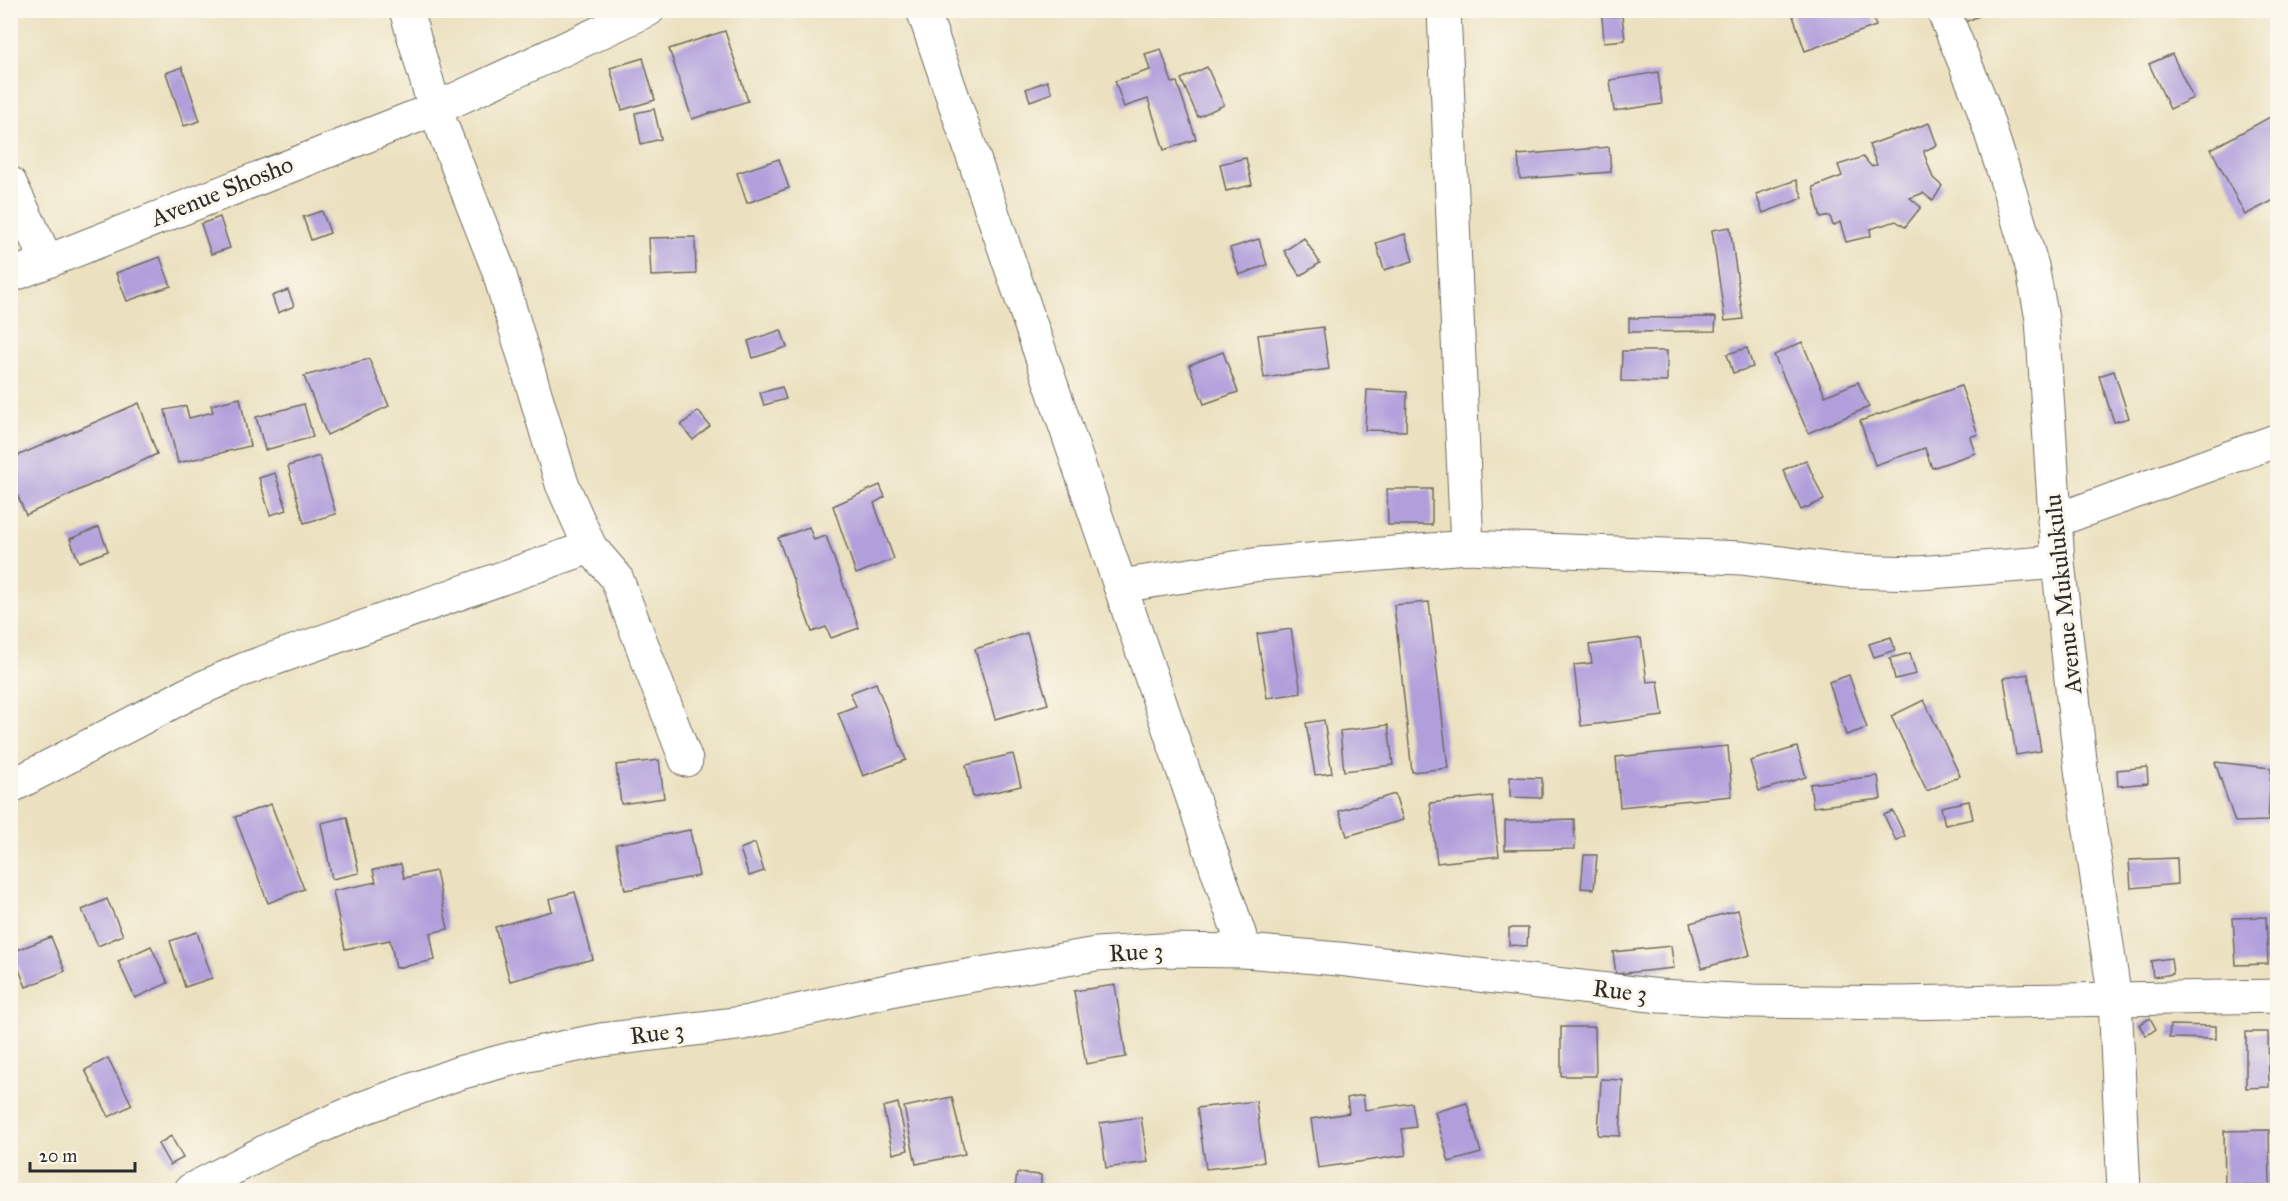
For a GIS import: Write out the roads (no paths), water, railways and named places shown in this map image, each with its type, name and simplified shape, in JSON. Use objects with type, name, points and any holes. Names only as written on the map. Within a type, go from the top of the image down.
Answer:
[{"type":"street","points":[[406,10],[435,109],[498,268],[562,484],[590,547],[616,577],[686,760]]},
{"type":"street","name":"Avenue Shosho","points":[[10,276],[435,109],[648,10]]},
{"type":"street","points":[[923,10],[1245,951]]},
{"type":"street","points":[[1444,10],[1467,547]]},
{"type":"street","name":"Avenue Mukulukulu","points":[[1943,10],[1981,102],[2032,266],[2042,319],[2058,562],[2082,769],[2115,1000],[2124,1191]]},
{"type":"street","points":[[10,183],[47,261]]},
{"type":"street","points":[[2054,521],[2277,440]]},
{"type":"street","points":[[10,787],[188,694],[245,669],[590,547]]},
{"type":"street","points":[[1120,586],[1260,564],[1467,547],[1741,558],[1845,571],[1918,573],[2058,562]]},
{"type":"street","name":"Rue 3","points":[[191,1191],[276,1146],[363,1108],[459,1073],[518,1056],[601,1040],[744,1023],[909,986],[1096,954],[1161,950],[1245,951],[1339,958],[1704,999],[1899,1003],[2277,996]]}]
